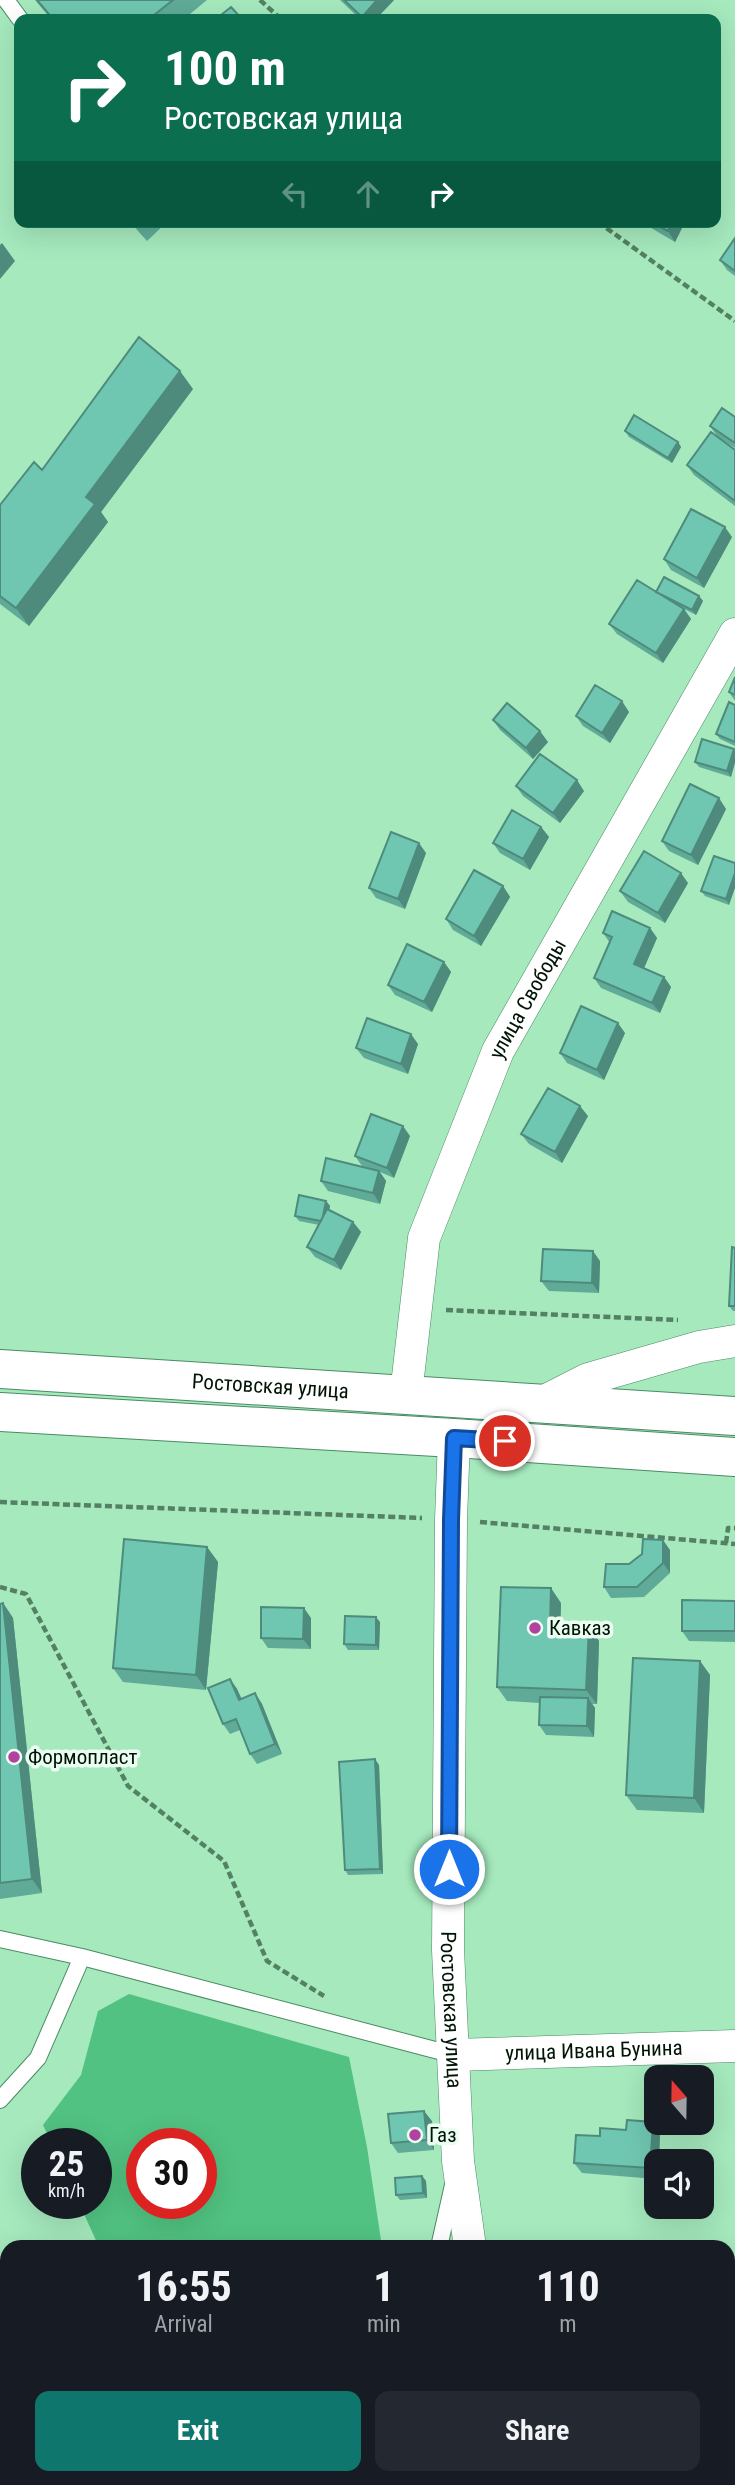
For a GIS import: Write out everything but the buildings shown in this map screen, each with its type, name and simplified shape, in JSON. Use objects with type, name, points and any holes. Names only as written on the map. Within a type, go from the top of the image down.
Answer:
[{"type":"highway","name":"Ростовская улица","points":[[0,1369],[735,1416]]},
{"type":"highway","name":"Ростовская улица","points":[[0,1412],[735,1457]]},
{"type":"street","name":"улица Свободы","points":[[406,1394],[424,1238],[498,1051],[735,634]]},
{"type":"street","name":"Ростовская улица","points":[[541,1403],[588,1380],[699,1347],[735,1341]]},
{"type":"street","name":"Ростовская улица","points":[[454,1438],[448,1950],[458,2161],[469,2240]]},
{"type":"street","name":"улица Ивана Бунина","points":[[454,2055],[735,2046]]},
{"type":"lane","points":[[0,1939],[82,1957],[454,2055]]},
{"type":"lane","points":[[0,2100],[38,2058],[82,1957]]},
{"type":"lane","points":[[441,2240],[458,2161]]},
{"type":"path","points":[[260,0],[275,14]]},
{"type":"path","points":[[606,228],[735,321]]},
{"type":"path","points":[[416,1309],[680,1320]]},
{"type":"path","points":[[0,1502],[451,1520],[735,1544]]},
{"type":"path","points":[[726,1544],[728,1528],[735,1528]]},
{"type":"path","points":[[0,1587],[26,1594],[128,1786],[224,1861],[267,1961],[324,1996]]},
{"type":"green space","points":[[129,1994],[349,2057],[367,2147],[381,2240],[96,2240],[86,2219],[112,2219],[112,2128],[44,2128],[43,2125],[81,2075],[98,2011]]},
{"type":"place","name":"Кавказ","points":[[535,1628]]},
{"type":"place","name":"Формопласт","points":[[14,1757]]},
{"type":"place","name":"Газ","points":[[415,2135]]},
{"type":"route","points":[[449,1869],[454,1438],[505,1441]]}]
